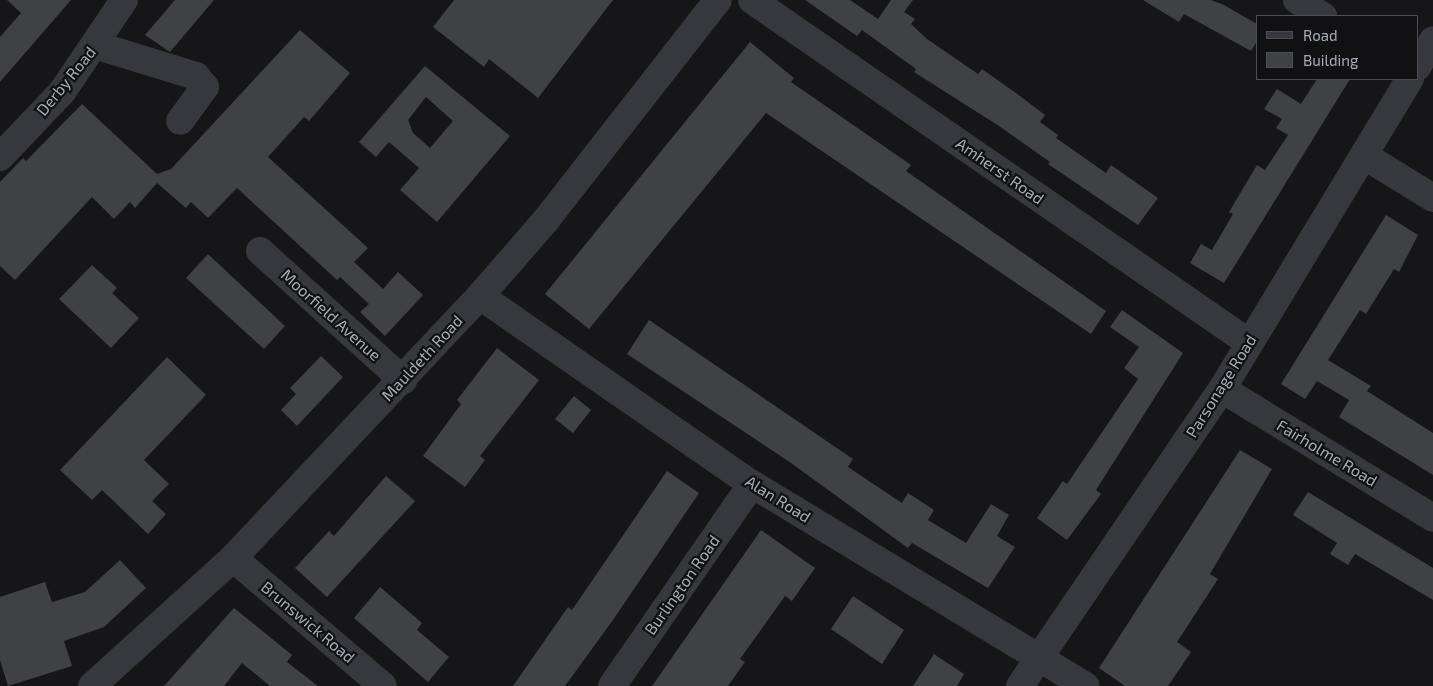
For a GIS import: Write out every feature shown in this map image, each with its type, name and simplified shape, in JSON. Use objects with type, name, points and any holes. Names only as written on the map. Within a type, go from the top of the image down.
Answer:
[{"type":"street","name":"Derby Road","points":[[0,157],[62,92],[124,0]]},
{"type":"street","name":"Mauldeth Road","points":[[92,686],[233,558],[403,380],[480,296],[546,220],[718,0]]},
{"type":"street","name":"Amherst Road","points":[[752,0],[1248,342]]},
{"type":"street","points":[[1297,0],[1321,15]]},
{"type":"street","points":[[1418,65],[1433,40]]},
{"type":"street","points":[[95,45],[196,76],[205,87],[180,122]]},
{"type":"street","name":"Parsonage Road","points":[[1020,686],[1222,388],[1248,342],[1365,156],[1409,80]]},
{"type":"street","points":[[1365,156],[1433,198]]},
{"type":"street","name":"Moorfield Avenue","points":[[260,251],[403,380]]},
{"type":"street","name":"Alan Road","points":[[480,296],[752,484],[1086,686]]},
{"type":"street","name":"Fairholme Road","points":[[1222,388],[1433,518]]},
{"type":"street","name":"Burlington Road","points":[[612,686],[752,484]]},
{"type":"street","name":"Brunswick Road","points":[[233,558],[383,686]]},
{"type":"building","points":[[7,0],[71,0],[0,82],[0,37],[21,13]]},
{"type":"building","points":[[175,0],[214,0],[170,52],[145,35]]},
{"type":"building","points":[[454,0],[613,0],[538,98],[489,59],[484,67],[433,27]]},
{"type":"building","points":[[805,0],[850,0],[878,19],[891,0],[913,0],[904,12],[915,19],[911,24],[927,39],[978,74],[982,69],[1020,96],[1045,115],[1040,122],[1058,135],[1056,138],[1106,173],[1111,165],[1158,198],[1138,225],[1048,164],[1050,162],[999,126],[914,72],[916,69],[862,30],[857,36]]},
{"type":"building","points":[[1143,0],[1211,0],[1224,5],[1256,23],[1256,43],[1251,51],[1184,14],[1179,22]]},
{"type":"building","points":[[300,30],[350,73],[309,121],[304,117],[268,157],[368,248],[354,262],[383,289],[398,272],[423,295],[385,336],[360,312],[369,304],[340,277],[337,280],[237,188],[208,218],[191,202],[186,208],[157,183],[135,208],[130,202],[114,219],[92,197],[15,280],[0,266],[0,182],[23,158],[26,161],[82,104],[157,174],[171,169]]},
{"type":"building","points":[[750,42],[794,78],[791,82],[911,165],[906,171],[1106,311],[1091,334],[766,113],[589,329],[545,294]]},
{"type":"building","points":[[425,66],[510,136],[437,222],[400,190],[419,168],[389,142],[376,157],[359,142]],"holes":[[[426,97],[453,121],[430,148],[413,133],[408,120]]]},
{"type":"building","points":[[1316,80],[1349,80],[1224,283],[1190,263],[1201,244],[1212,250],[1233,214],[1229,212],[1257,165],[1265,170],[1288,135],[1276,128],[1282,119],[1264,109],[1277,89],[1301,104]]},
{"type":"building","points":[[1386,215],[1418,235],[1399,272],[1394,269],[1366,314],[1360,310],[1328,360],[1371,386],[1367,391],[1433,433],[1433,475],[1339,417],[1349,400],[1317,381],[1305,399],[1281,384]]},
{"type":"building","points":[[208,254],[285,326],[264,349],[186,278]]},
{"type":"building","points":[[92,265],[117,288],[112,293],[139,318],[111,348],[59,299]]},
{"type":"building","points":[[1122,310],[1183,353],[1096,490],[1101,494],[1067,540],[1037,518],[1063,481],[1067,484],[1138,379],[1124,368],[1139,347],[1110,327]]},
{"type":"building","points":[[649,320],[853,459],[848,467],[902,503],[908,493],[934,510],[928,520],[966,543],[991,504],[1009,515],[997,536],[1015,547],[988,588],[912,543],[908,548],[791,463],[627,354]]},
{"type":"building","points":[[497,348],[539,380],[480,456],[485,460],[465,487],[423,456],[461,404],[457,400]]},
{"type":"building","points":[[321,356],[343,377],[297,426],[281,410],[296,394],[290,388]]},
{"type":"building","points":[[167,357],[206,395],[144,460],[169,484],[152,501],[166,514],[148,534],[102,490],[92,500],[60,470]]},
{"type":"building","points":[[574,396],[591,410],[573,433],[555,419]]},
{"type":"building","points":[[1240,450],[1272,469],[1210,574],[1218,579],[1177,642],[1191,652],[1168,686],[1125,686],[1099,668]]},
{"type":"building","points":[[667,471],[699,493],[613,620],[565,686],[513,686],[568,607],[572,610]]},
{"type":"building","points":[[386,476],[415,501],[327,597],[295,568],[329,531],[334,536]]},
{"type":"building","points":[[1308,492],[1433,568],[1433,600],[1355,554],[1348,565],[1330,554],[1337,543],[1293,515]]},
{"type":"building","points":[[761,530],[815,568],[792,601],[785,596],[740,659],[745,662],[728,686],[652,686]]},
{"type":"building","points":[[120,560],[146,588],[104,627],[64,641],[72,666],[8,686],[0,660],[0,597],[45,582],[52,602],[85,592]]},
{"type":"building","points":[[380,587],[422,623],[417,630],[449,657],[428,682],[354,618]]},
{"type":"building","points":[[853,596],[904,630],[882,664],[831,629]]},
{"type":"building","points":[[234,608],[292,655],[287,662],[318,686],[270,686],[242,663],[224,686],[164,686]]},
{"type":"building","points":[[934,654],[964,674],[957,686],[913,686]]}]
